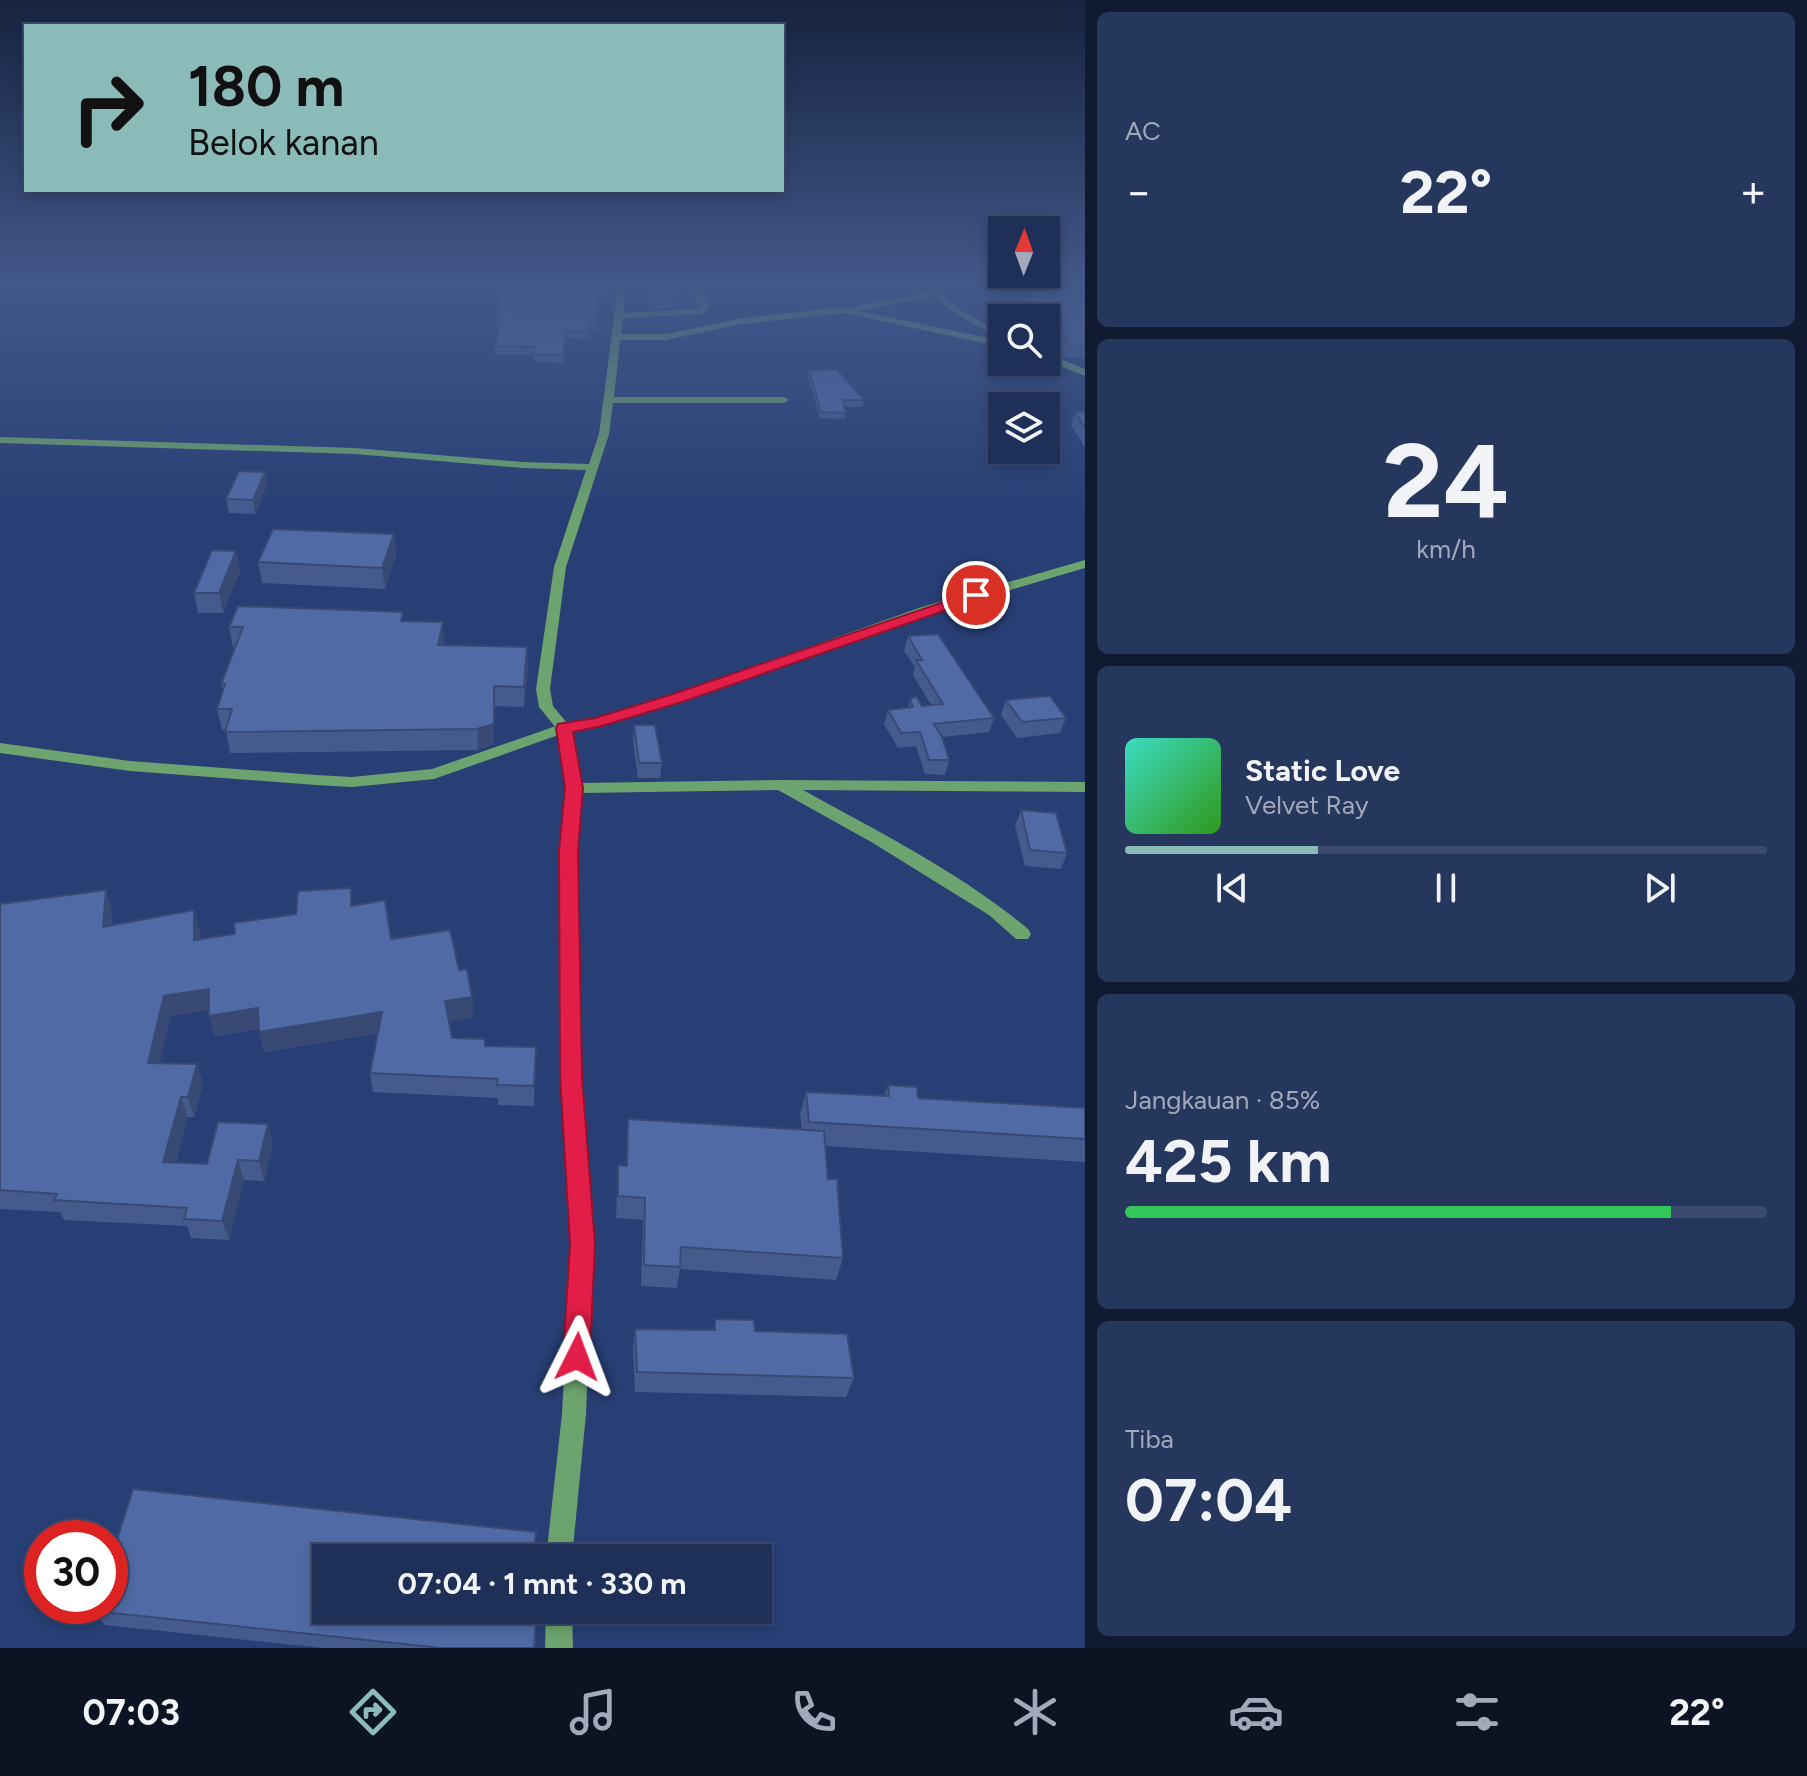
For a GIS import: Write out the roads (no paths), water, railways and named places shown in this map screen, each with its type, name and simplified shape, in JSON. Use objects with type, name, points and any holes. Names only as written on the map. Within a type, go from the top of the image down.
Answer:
[{"type":"street","points":[[560,1544],[574,1414],[582,1244],[570,1045],[569,851],[574,788],[564,728],[546,707],[543,689],[557,579],[604,434],[613,362]]},
{"type":"street","points":[[1060,362],[1085,373]]},
{"type":"street","points":[[609,400],[784,400]]},
{"type":"street","points":[[0,440],[355,451],[523,465],[594,467]]},
{"type":"street","points":[[0,748],[130,766],[352,782],[434,774],[564,728],[596,723],[676,699],[927,610],[1085,564]]},
{"type":"street","points":[[574,788],[779,785],[1085,787]]},
{"type":"street","points":[[779,785],[869,832],[995,911],[1022,934]]},
{"type":"street","points":[[559,1624],[559,1648]]}]
